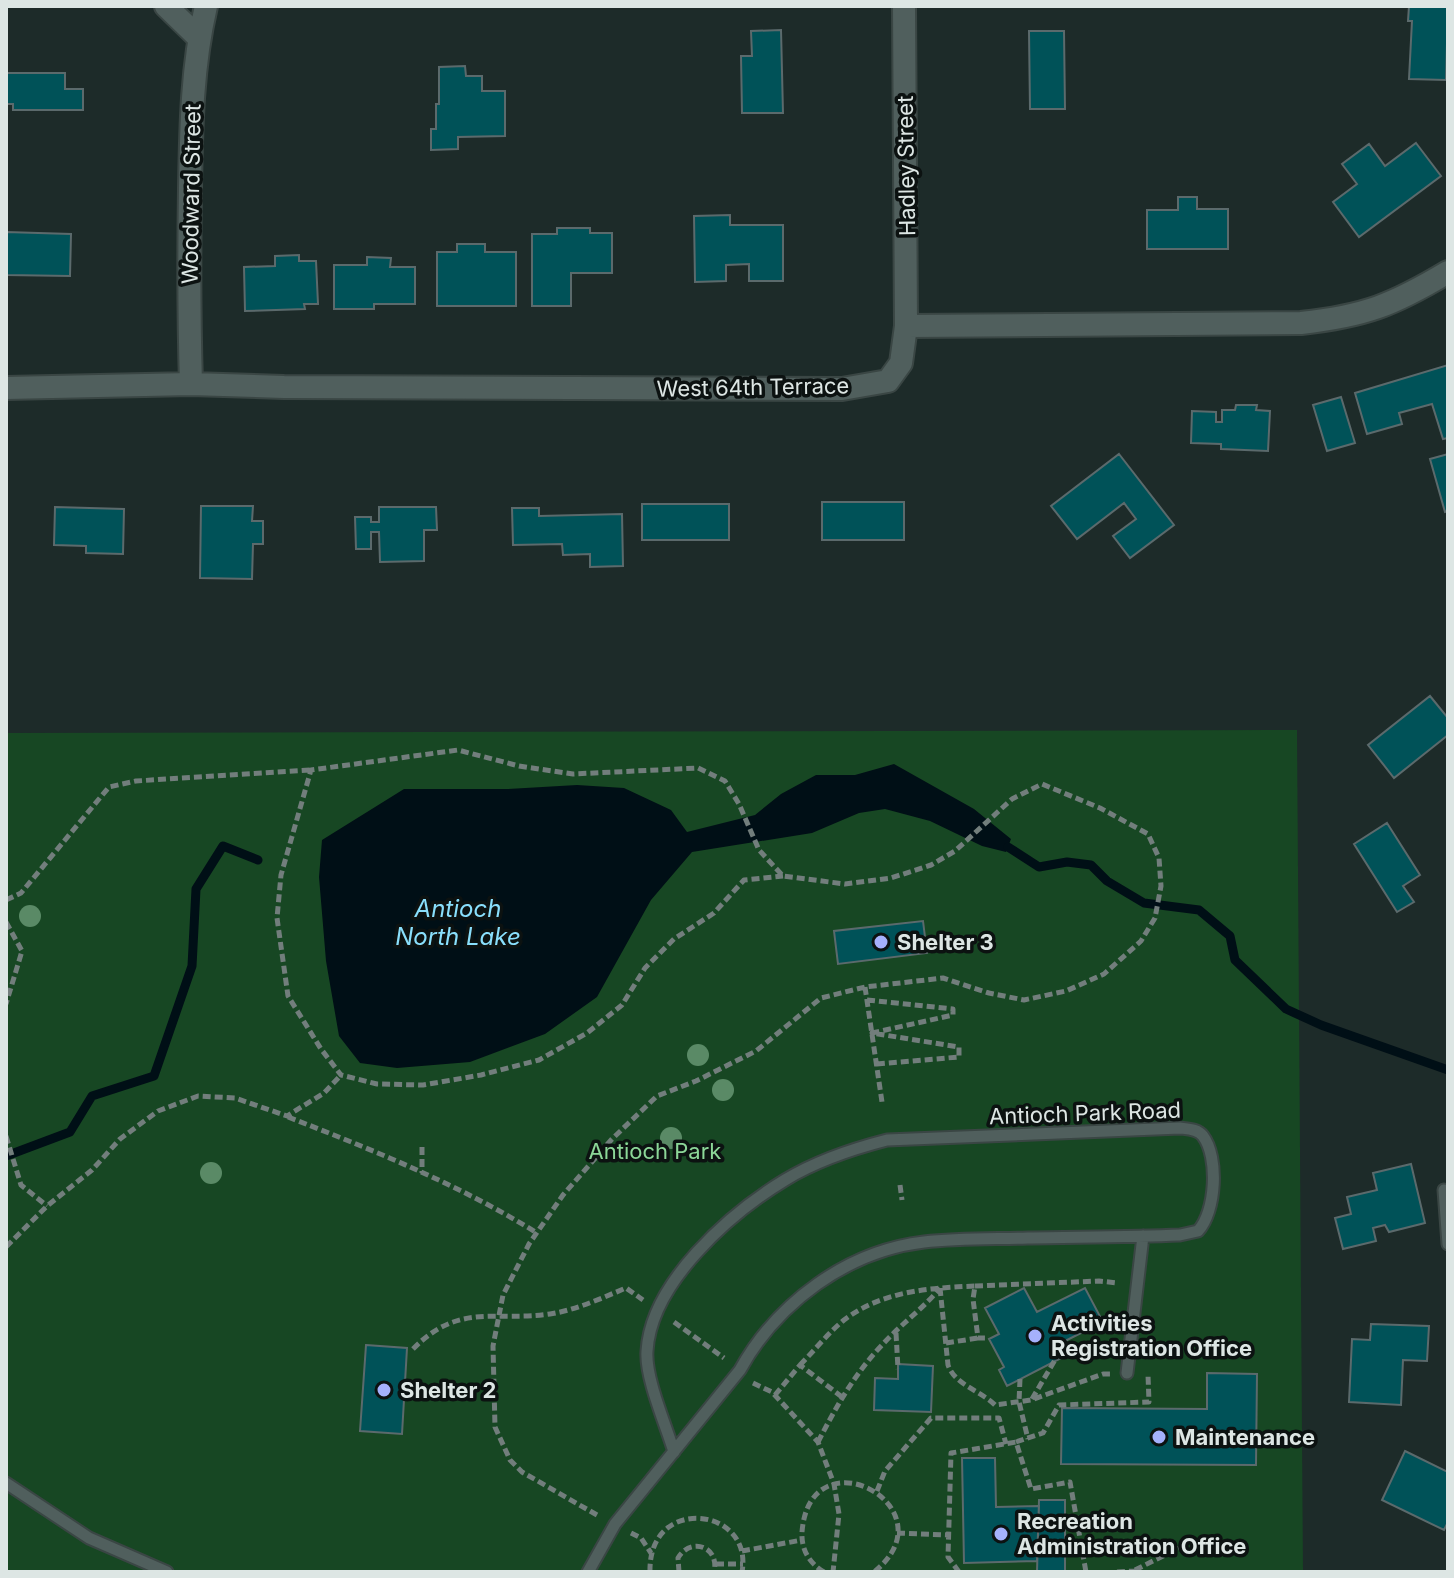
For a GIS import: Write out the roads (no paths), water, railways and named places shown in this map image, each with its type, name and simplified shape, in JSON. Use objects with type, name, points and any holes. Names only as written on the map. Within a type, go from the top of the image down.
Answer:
[{"type":"street","points":[[166,6],[199,38]]},
{"type":"street","name":"Woodward Street","points":[[191,384],[189,248],[192,98],[206,6]]},
{"type":"street","name":"Hadley Street","points":[[904,6],[906,326]]},
{"type":"street","points":[[906,326],[1313,322],[1373,311],[1405,298],[1448,272]]},
{"type":"street","name":"West 64th Terrace","points":[[6,388],[191,384],[842,389],[888,381],[901,363],[906,326]]},
{"type":"lane","name":"Antioch Park Road","points":[[588,1572],[615,1524],[674,1452],[740,1370],[773,1323],[803,1294],[832,1274],[864,1258],[921,1242],[1191,1234],[1206,1222],[1212,1202],[1213,1171],[1205,1137],[1197,1131],[1180,1128],[887,1140],[855,1148],[775,1187],[713,1237],[682,1270],[650,1326],[647,1363],[674,1452]]},
{"type":"lane","points":[[1444,1190],[1448,1244]]},
{"type":"lane","points":[[1127,1373],[1143,1236]]},
{"type":"lane","points":[[6,1483],[89,1538],[167,1572]]},
{"type":"water","name":"Antioch North Lake","points":[[894,764],[974,809],[1011,839],[1006,852],[982,846],[930,821],[885,809],[859,813],[812,833],[692,852],[651,900],[597,997],[545,1034],[470,1062],[397,1068],[360,1063],[339,1036],[326,961],[319,877],[322,840],[404,789],[508,789],[577,785],[624,788],[671,810],[687,832],[755,815],[781,794],[816,775],[855,775]]},
{"type":"waterway","points":[[6,1156],[70,1132],[92,1096],[154,1076],[192,966],[196,889],[223,846],[258,860]]},
{"type":"waterway","points":[[1008,847],[1039,867],[1067,862],[1091,865],[1107,881],[1144,903],[1199,910],[1230,936],[1235,960],[1286,1009],[1321,1025],[1448,1070]]},
{"type":"place","name":"Shelter 3","points":[[881,942]]},
{"type":"place","name":"Activities Registration Office","points":[[1035,1336]]},
{"type":"place","name":"Shelter 2","points":[[384,1390]]},
{"type":"place","name":"Maintenance","points":[[1159,1437]]},
{"type":"place","name":"Recreation Administration Office","points":[[1001,1534]]},
{"type":"park label","name":"Antioch Park","points":[[655,1151]]}]
